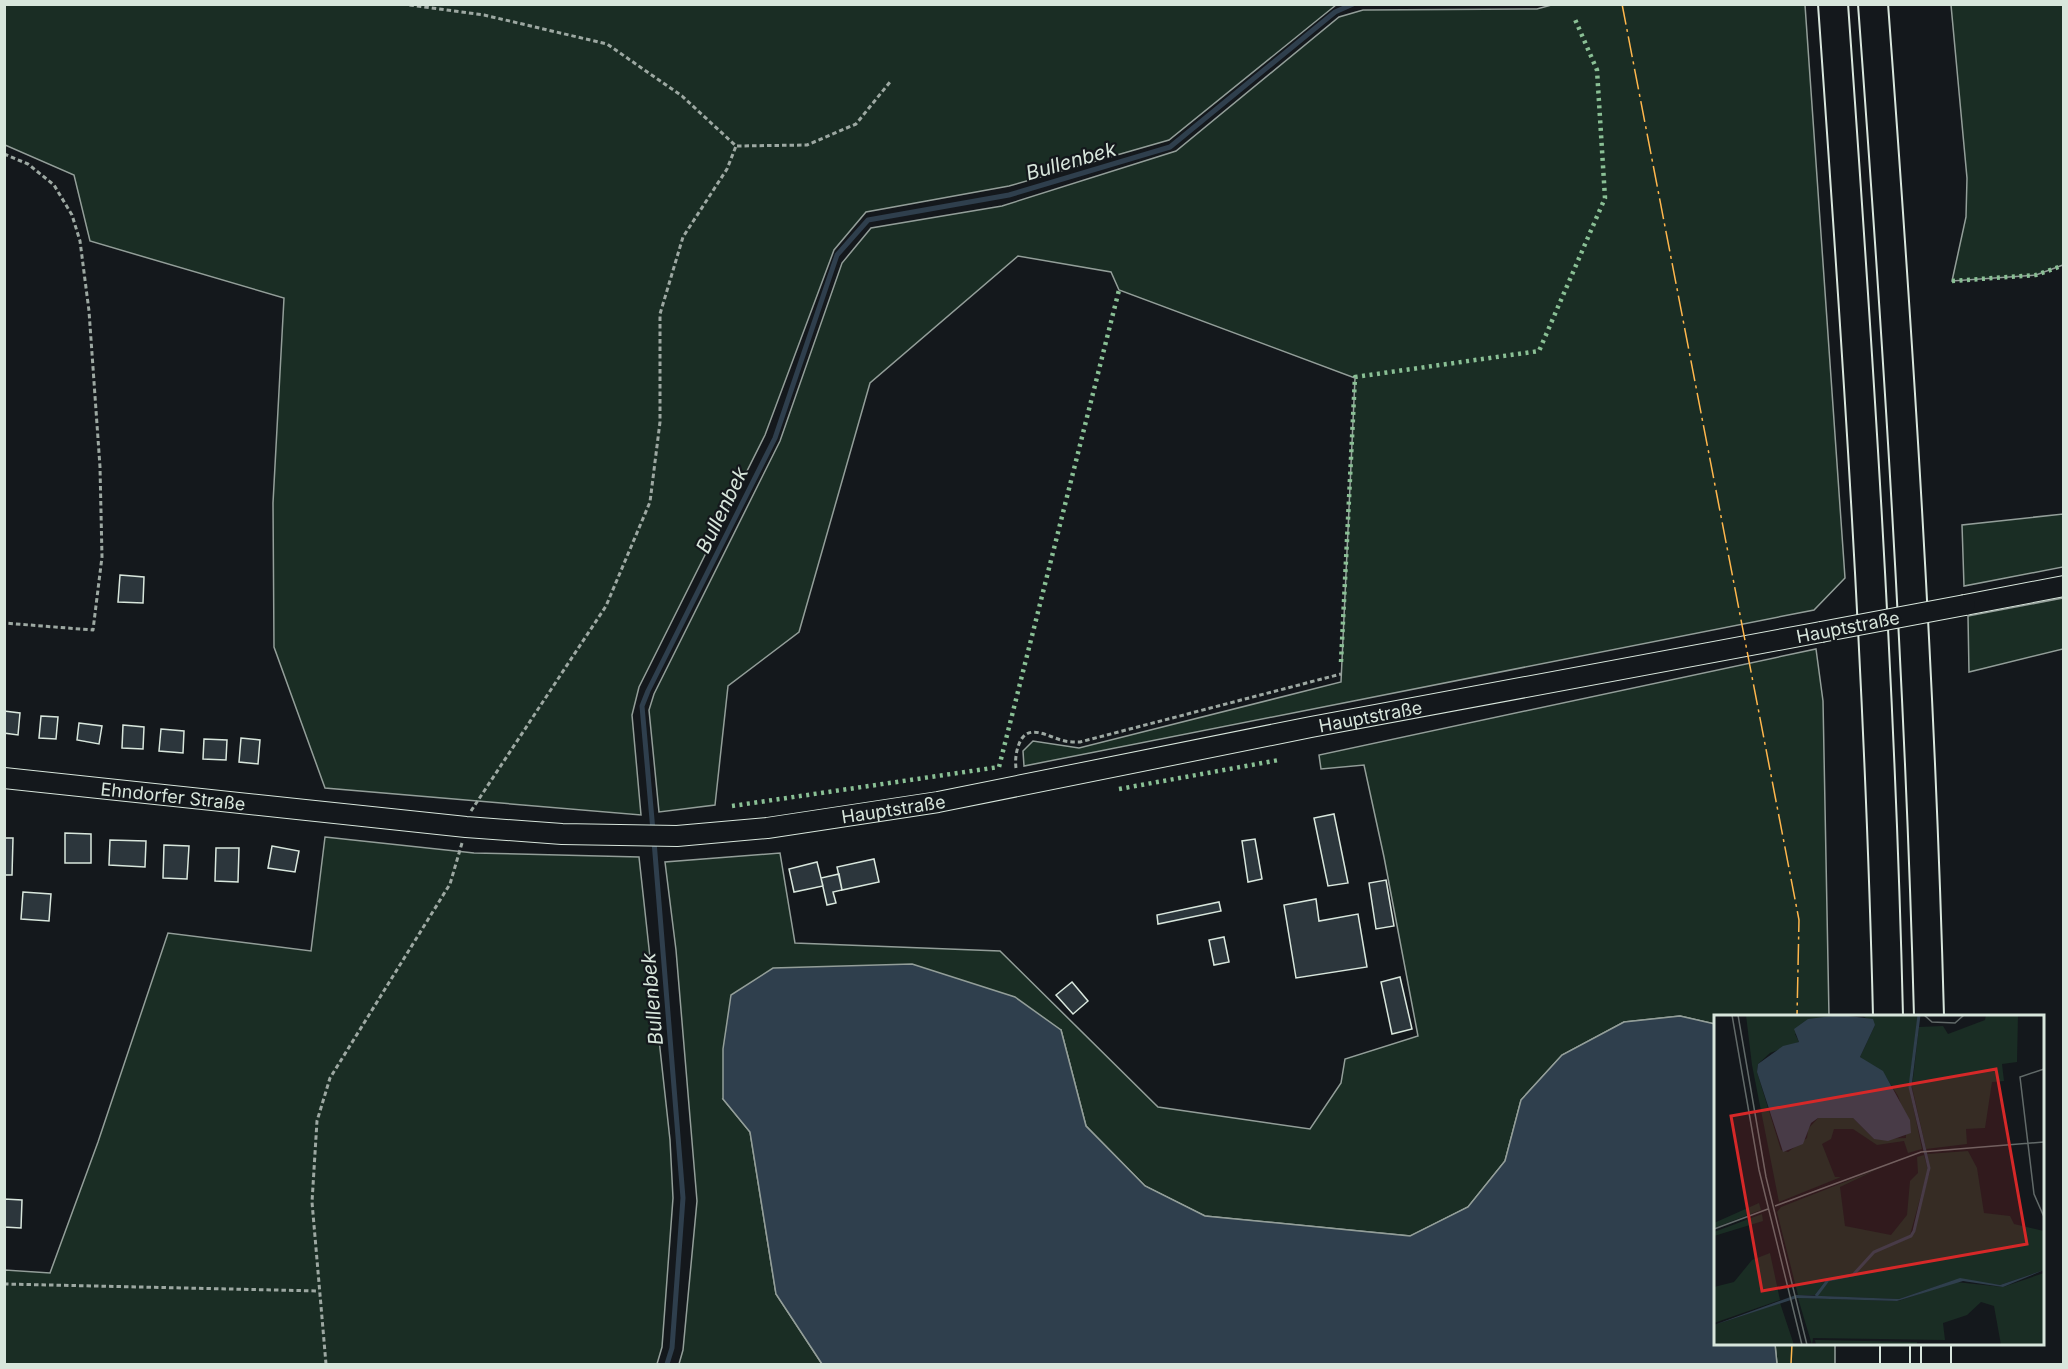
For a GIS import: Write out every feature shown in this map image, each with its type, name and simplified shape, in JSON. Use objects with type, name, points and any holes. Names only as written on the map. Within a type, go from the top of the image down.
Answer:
[{"type":"highway","points":[[1833,4],[1861,410],[1884,859],[1888,1015]]},
{"type":"highway","points":[[1873,4],[1890,226],[1913,630],[1929,1015]]},
{"type":"highway","points":[[1895,1345],[1895,1365]]},
{"type":"highway","points":[[1936,1345],[1936,1365]]},
{"type":"street","name":"Hauptstraße","points":[[626,836],[677,836],[766,828],[938,802],[1345,721],[2064,586]]},
{"type":"street","name":"Ehndorfer Straße","points":[[4,778],[466,826],[562,834],[626,836]]},
{"type":"path","points":[[402,4],[484,15],[607,44],[681,96],[736,146],[807,145],[856,124],[890,82]]},
{"type":"path","points":[[470,813],[606,606],[650,502],[660,422],[660,314],[683,237],[727,168],[736,146]]},
{"type":"path","points":[[4,154],[28,164],[54,185],[72,215],[80,241],[89,311],[100,467],[102,557],[93,630],[4,622]]},
{"type":"path","points":[[1020,784],[1015,762],[1017,749],[1022,737],[1029,732],[1037,731],[1066,742],[1080,742],[1341,674]]},
{"type":"path","points":[[326,1365],[312,1202],[317,1121],[330,1078],[450,884],[463,841]]},
{"type":"path","points":[[4,1284],[319,1291]]},
{"type":"green space","points":[[5,4],[1336,5],[1169,140],[1009,186],[866,212],[834,250],[765,435],[639,687],[632,715],[641,815],[325,788],[274,647],[273,503],[284,298],[90,241],[74,175],[5,145]]},
{"type":"green space","points":[[1555,4],[1805,5],[1845,578],[1814,610],[1024,766],[1023,751],[1033,741],[1079,748],[1341,682],[1355,378],[1119,290],[1111,272],[1018,256],[870,383],[799,632],[728,686],[715,805],[659,812],[649,710],[654,694],[780,441],[842,263],[871,228],[1002,206],[1176,151],[1339,17],[1363,10],[1537,9]]},
{"type":"green space","points":[[1951,5],[2063,5],[2063,265],[2036,275],[1952,281],[1966,217],[1967,178]]},
{"type":"green space","points":[[2063,514],[2063,567],[1964,586],[1962,525]]},
{"type":"green space","points":[[2063,598],[2063,649],[1969,672],[1968,616]]},
{"type":"green space","points":[[1816,649],[1823,701],[1829,1015],[1714,1015],[1714,1024],[1680,1016],[1624,1022],[1562,1055],[1521,1100],[1505,1161],[1468,1207],[1411,1236],[1205,1216],[1145,1186],[1086,1126],[1061,1030],[723,1099],[750,1132],[776,1294],[822,1364],[679,1364],[683,1350],[697,1201],[676,950],[665,862],[780,853],[795,943],[1000,951],[1158,1107],[1310,1129],[1341,1083],[1345,1059],[1418,1036],[1364,765],[1321,769],[1319,755]]},
{"type":"green space","points":[[325,837],[474,853],[639,857],[670,1140],[673,1198],[662,1347],[657,1364],[5,1364],[5,1270],[50,1273],[98,1142],[168,933],[311,951]]},
{"type":"green space","points":[[1775,1345],[1835,1345],[1835,1364],[1777,1364]]},
{"type":"water","points":[[912,964],[1015,997],[1061,1030],[1086,1126],[1145,1186],[1205,1216],[1410,1236],[1468,1207],[1505,1161],[1521,1100],[1562,1055],[1624,1022],[1680,1016],[1714,1024],[1714,1345],[1775,1345],[1777,1364],[822,1364],[776,1294],[750,1132],[723,1099],[723,1049],[731,995],[773,968]]},
{"type":"building","points":[[120,575],[144,577],[143,603],[118,602]]},
{"type":"building","points":[[4,711],[20,713],[18,735],[4,733]]},
{"type":"building","points":[[41,716],[58,717],[56,739],[39,738]]},
{"type":"building","points":[[79,723],[102,726],[99,744],[77,740]]},
{"type":"building","points":[[123,725],[144,727],[143,749],[122,748]]},
{"type":"building","points":[[161,729],[184,731],[183,753],[159,751]]},
{"type":"building","points":[[241,738],[260,740],[258,764],[239,762]]},
{"type":"building","points":[[204,739],[227,740],[226,760],[203,759]]},
{"type":"building","points":[[1334,814],[1348,883],[1328,886],[1314,818]]},
{"type":"building","points":[[65,833],[91,834],[91,863],[65,863]]},
{"type":"building","points":[[4,838],[13,838],[12,875],[4,875]]},
{"type":"building","points":[[1255,839],[1262,879],[1248,882],[1242,841]]},
{"type":"building","points":[[110,840],[146,841],[145,867],[109,865]]},
{"type":"building","points":[[164,845],[189,846],[187,879],[163,878]]},
{"type":"building","points":[[272,846],[299,851],[295,872],[268,868]]},
{"type":"building","points":[[216,848],[239,848],[238,882],[215,881]]},
{"type":"building","points":[[874,859],[879,882],[842,890],[837,867]]},
{"type":"building","points":[[817,862],[823,886],[794,892],[789,869]]},
{"type":"building","points":[[839,874],[842,890],[833,892],[836,903],[827,905],[821,878]]},
{"type":"building","points":[[1386,880],[1394,926],[1376,929],[1369,883]]},
{"type":"building","points":[[23,892],[51,894],[49,921],[21,919]]},
{"type":"building","points":[[1316,899],[1319,921],[1358,914],[1367,967],[1296,978],[1284,905]]},
{"type":"building","points":[[1219,902],[1221,911],[1158,924],[1157,915]]},
{"type":"building","points":[[1224,937],[1229,962],[1214,965],[1209,940]]},
{"type":"building","points":[[1400,977],[1412,1029],[1392,1034],[1381,982]]},
{"type":"building","points":[[1072,982],[1088,1001],[1073,1014],[1056,995]]},
{"type":"building","points":[[4,1199],[22,1200],[21,1228],[4,1227]]},
{"type":"waterway","name":"Bullenbek","points":[[653,831],[642,706],[775,438],[837,255],[868,220],[1009,195],[1170,147],[1335,12],[1353,4]]},
{"type":"waterway","name":"Bullenbek","points":[[654,841],[683,1198],[672,1348],[667,1364]]},
{"type":"hedge","points":[[1341,662],[1355,377],[1539,351],[1605,198],[1597,70],[1574,17]]},
{"type":"hedge","points":[[1952,281],[2036,275],[2064,265]]},
{"type":"hedge","points":[[732,806],[999,767],[1119,290]]},
{"type":"hedge","points":[[1119,789],[1279,760]]},
{"type":"power","points":[[1622,4],[1799,920],[1797,1015]]},
{"type":"power","points":[[1791,1364],[1792,1345]]}]
